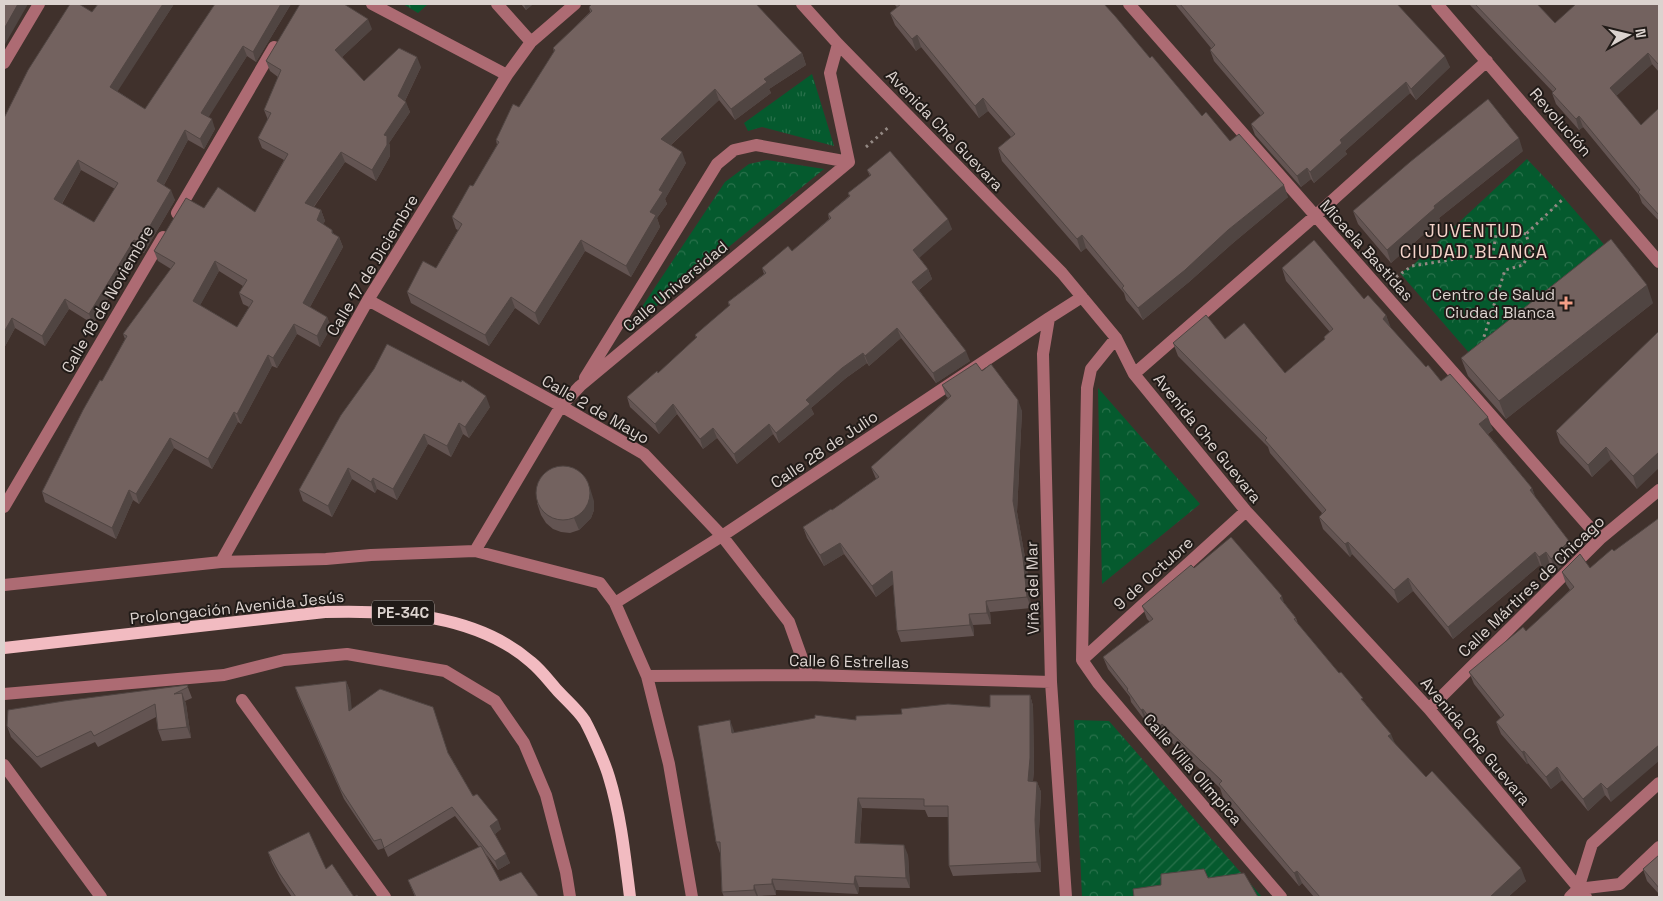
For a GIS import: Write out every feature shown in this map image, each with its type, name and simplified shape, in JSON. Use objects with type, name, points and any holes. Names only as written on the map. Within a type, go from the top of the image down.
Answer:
[{"type":"main road","name":"Prolongación Avenida Jesús","points":[[4,648],[325,612],[350,611],[399,612],[435,618],[499,640],[531,662],[585,720],[609,777],[623,842],[630,897]]},
{"type":"street","points":[[4,63],[39,4]]},
{"type":"street","points":[[372,4],[507,75]]},
{"type":"street","points":[[497,4],[531,42]]},
{"type":"street","name":"Calle 17 de Diciembre","points":[[221,562],[368,300],[507,75],[531,42],[575,4]]},
{"type":"street","name":"Avenida Che Guevara","points":[[802,4],[838,44],[1062,273],[1116,338],[1134,374],[1246,511],[1429,709],[1578,895]]},
{"type":"street","name":"Micaela Bastidas","points":[[1129,4],[1600,539]]},
{"type":"street","name":"Revolución","points":[[1438,4],[1659,262]]},
{"type":"street","name":"Calle 18 de Noviembre","points":[[4,508],[280,38]]},
{"type":"street","points":[[580,386],[717,164],[734,150],[756,145],[849,162],[830,73],[838,44]]},
{"type":"street","points":[[1134,374],[1315,216],[1487,61]]},
{"type":"street","name":"Calle Universidad","points":[[475,551],[561,406],[580,386],[849,162]]},
{"type":"street","points":[[1049,318],[1082,297]]},
{"type":"street","name":"Calle 2 de Mayo","points":[[368,300],[644,454],[722,536],[789,622],[808,675]]},
{"type":"street","name":"Calle 28 de Julio","points":[[615,603],[722,536],[1049,318]]},
{"type":"street","name":"Viña del Mar","points":[[1049,318],[1043,354],[1051,682],[1066,897]]},
{"type":"street","points":[[1082,660],[1087,388],[1092,369],[1116,338]]},
{"type":"street","name":"Calle Mártires de Chicago","points":[[1429,709],[1600,539],[1659,490]]},
{"type":"street","name":"9 de Octubre","points":[[1082,660],[1246,511]]},
{"type":"street","points":[[4,585],[221,562],[326,559],[372,555],[475,551],[600,583],[615,603],[647,676],[669,764],[692,897]]},
{"type":"street","points":[[4,694],[224,675],[284,660],[347,654],[445,671],[495,701],[524,743],[546,795],[566,872],[570,897]]},
{"type":"street","name":"Calle Villa Olímpica","points":[[1082,660],[1098,683],[1281,897]]},
{"type":"street","name":"Calle 6 Estrellas","points":[[647,676],[808,675],[1051,682]]},
{"type":"street","points":[[242,700],[384,897]]},
{"type":"street","points":[[4,765],[101,897]]},
{"type":"street","points":[[1578,895],[1592,844],[1659,783]]},
{"type":"street","points":[[1578,895],[1620,884],[1659,847]]},
{"type":"path","points":[[849,162],[904,112]]},
{"type":"path","points":[[1526,234],[1564,198]]},
{"type":"path","points":[[1380,289],[1412,266],[1493,252],[1496,235],[1511,229],[1526,234]]},
{"type":"path","points":[[1482,343],[1505,270],[1523,266],[1531,252],[1526,234]]},
{"type":"green space","points":[[403,4],[428,4],[418,13]]},
{"type":"green space","points":[[812,74],[834,146],[762,127],[748,131],[744,123]]},
{"type":"green space","points":[[1527,159],[1607,248],[1477,362],[1400,273],[1412,266]]},
{"type":"green space","points":[[767,160],[824,169],[626,331],[725,182],[749,164]]},
{"type":"green space","points":[[1098,388],[1200,504],[1102,584]]},
{"type":"green space","points":[[1074,720],[1109,721],[1262,897],[1082,897]]},
{"type":"green space","points":[[1122,736],[1247,881],[1143,893]]},
{"type":"building","points":[[4,4],[18,4],[4,29]]},
{"type":"building","points":[[70,4],[79,4],[92,12],[98,4],[163,4],[110,87],[145,109],[215,4],[281,4],[253,52],[243,46],[201,113],[212,119],[200,139],[185,130],[157,181],[171,190],[140,243],[134,240],[89,314],[65,299],[42,336],[12,318],[4,332],[4,118],[28,70]],"holes":[[[78,160],[118,183],[94,222],[54,199]]]},
{"type":"building","points":[[300,4],[344,4],[368,19],[335,50],[364,81],[399,48],[417,57],[398,96],[406,102],[384,135],[387,136],[387,145],[372,170],[341,152],[305,203],[321,210],[317,220],[339,237],[303,303],[327,317],[317,336],[294,324],[273,358],[268,355],[237,414],[234,412],[208,459],[170,438],[136,494],[129,490],[112,528],[42,492],[83,410],[100,380],[102,381],[127,336],[123,334],[175,263],[154,251],[186,198],[204,208],[218,187],[255,212],[288,154],[258,138],[271,113],[264,110],[281,70],[266,61]],"holes":[[[215,261],[247,280],[239,293],[253,301],[237,327],[193,301]]]},
{"type":"building","points":[[592,4],[756,4],[802,53],[764,79],[767,82],[731,109],[715,89],[661,139],[682,152],[659,190],[663,192],[650,212],[656,215],[626,266],[581,240],[535,313],[511,297],[485,335],[407,292],[423,261],[436,268],[462,224],[452,217],[470,185],[473,186],[499,142],[496,140],[513,104],[519,107],[555,50],[553,48],[592,11],[589,7]]},
{"type":"building","points":[[901,4],[1104,4],[1150,58],[1152,56],[1202,116],[1206,112],[1230,141],[1239,134],[1284,185],[1228,230],[1185,270],[1138,308],[1122,288],[1124,286],[1082,235],[1077,239],[998,148],[1015,134],[983,98],[975,106],[917,35],[912,39],[890,13]]},
{"type":"building","points":[[1180,4],[1397,4],[1445,56],[1411,89],[1406,82],[1340,140],[1342,143],[1310,172],[1307,168],[1297,176],[1251,124],[1264,113],[1210,50],[1215,45]]},
{"type":"building","points":[[1475,4],[1537,4],[1555,23],[1576,4],[1659,4],[1659,65],[1648,53],[1610,88],[1641,125],[1659,108],[1659,215],[1638,192],[1640,190],[1579,116],[1576,119],[1552,93],[1556,89]]},
{"type":"building","points":[[1488,99],[1519,138],[1434,206],[1435,208],[1387,250],[1353,211]]},
{"type":"building","points":[[890,151],[948,219],[913,250],[928,269],[912,282],[966,351],[933,373],[897,328],[865,356],[863,353],[842,368],[806,400],[810,404],[776,433],[769,424],[734,454],[713,428],[700,439],[673,404],[655,424],[627,397],[657,371],[658,373],[697,337],[695,335],[730,305],[728,302],[766,273],[762,268],[788,246],[792,251],[831,218],[828,214],[850,196],[848,193],[871,175],[867,170]]},
{"type":"building","points":[[1611,239],[1647,285],[1499,401],[1461,358]]},
{"type":"building","points":[[1314,240],[1364,299],[1368,295],[1386,315],[1383,319],[1426,367],[1428,365],[1441,381],[1450,374],[1488,417],[1479,424],[1532,488],[1530,490],[1569,541],[1551,559],[1546,552],[1539,557],[1535,552],[1448,627],[1408,578],[1394,590],[1348,542],[1345,544],[1319,517],[1326,510],[1265,440],[1267,438],[1173,343],[1206,315],[1225,339],[1244,323],[1285,373],[1325,339],[1324,337],[1333,329],[1282,268]]},
{"type":"building","points":[[1659,331],[1659,452],[1633,476],[1606,447],[1588,465],[1556,431]]},
{"type":"building","points":[[387,344],[461,382],[462,380],[486,396],[465,427],[459,423],[447,446],[424,434],[393,489],[373,478],[371,482],[348,468],[328,506],[299,490],[341,415],[374,369]]},
{"type":"building","points":[[976,363],[982,371],[991,364],[1018,400],[1013,501],[1023,558],[1027,597],[986,601],[987,613],[969,614],[970,625],[897,631],[892,571],[872,586],[840,543],[820,555],[803,527],[832,510],[879,477],[871,467],[951,396],[942,385]]},
{"type":"building","points":[[558,466],[568,466],[578,470],[586,478],[590,493],[586,508],[578,516],[568,520],[558,520],[548,516],[540,508],[536,498],[536,488],[540,478],[548,470]]},
{"type":"building","points":[[1659,518],[1659,745],[1607,789],[1601,783],[1583,799],[1557,767],[1546,777],[1524,751],[1522,752],[1496,722],[1504,715],[1469,672],[1523,627],[1526,631],[1574,587],[1562,572],[1580,554],[1590,568],[1612,549],[1614,551]]},
{"type":"building","points":[[1231,537],[1282,596],[1280,598],[1296,618],[1294,619],[1339,673],[1341,672],[1363,698],[1361,699],[1391,734],[1388,736],[1426,777],[1432,771],[1521,868],[1490,897],[1320,897],[1297,871],[1294,873],[1219,784],[1222,781],[1162,724],[1157,728],[1143,709],[1141,710],[1128,689],[1103,657],[1153,619],[1142,606],[1191,565],[1194,568]]},
{"type":"building","points":[[346,681],[349,711],[380,689],[433,707],[448,753],[473,796],[477,794],[498,820],[490,826],[506,854],[495,861],[452,807],[384,848],[381,839],[374,841],[341,790],[295,687]]},
{"type":"building","points":[[187,685],[188,687],[174,694],[182,693],[187,727],[158,730],[155,704],[94,736],[91,731],[37,757],[7,726],[8,710]]},
{"type":"building","points":[[990,695],[1030,695],[1028,781],[1037,782],[1035,820],[1037,862],[949,866],[948,806],[924,806],[924,799],[858,798],[855,843],[904,845],[906,878],[855,876],[854,884],[772,879],[772,884],[754,885],[754,890],[722,892],[720,842],[716,842],[698,726],[730,720],[732,733],[815,718],[815,715],[856,720],[856,716],[902,714],[901,709],[948,704],[990,707]]},
{"type":"building","points":[[309,832],[326,869],[332,864],[354,897],[296,897],[278,871],[268,852]]},
{"type":"building","points":[[481,846],[500,881],[521,872],[539,897],[416,897],[408,880]]},
{"type":"building","points":[[1659,855],[1659,888],[1643,869]]},
{"type":"building","points":[[1204,869],[1208,878],[1244,873],[1258,897],[1134,897],[1133,889],[1161,885],[1161,874]]},
{"type":"place","name":"Centro de Salud Ciudad Blanca","points":[[1566,303]]},
{"type":"district","name":"JUVENTUD CIUDAD BLANCA","points":[[1474,241]]}]
